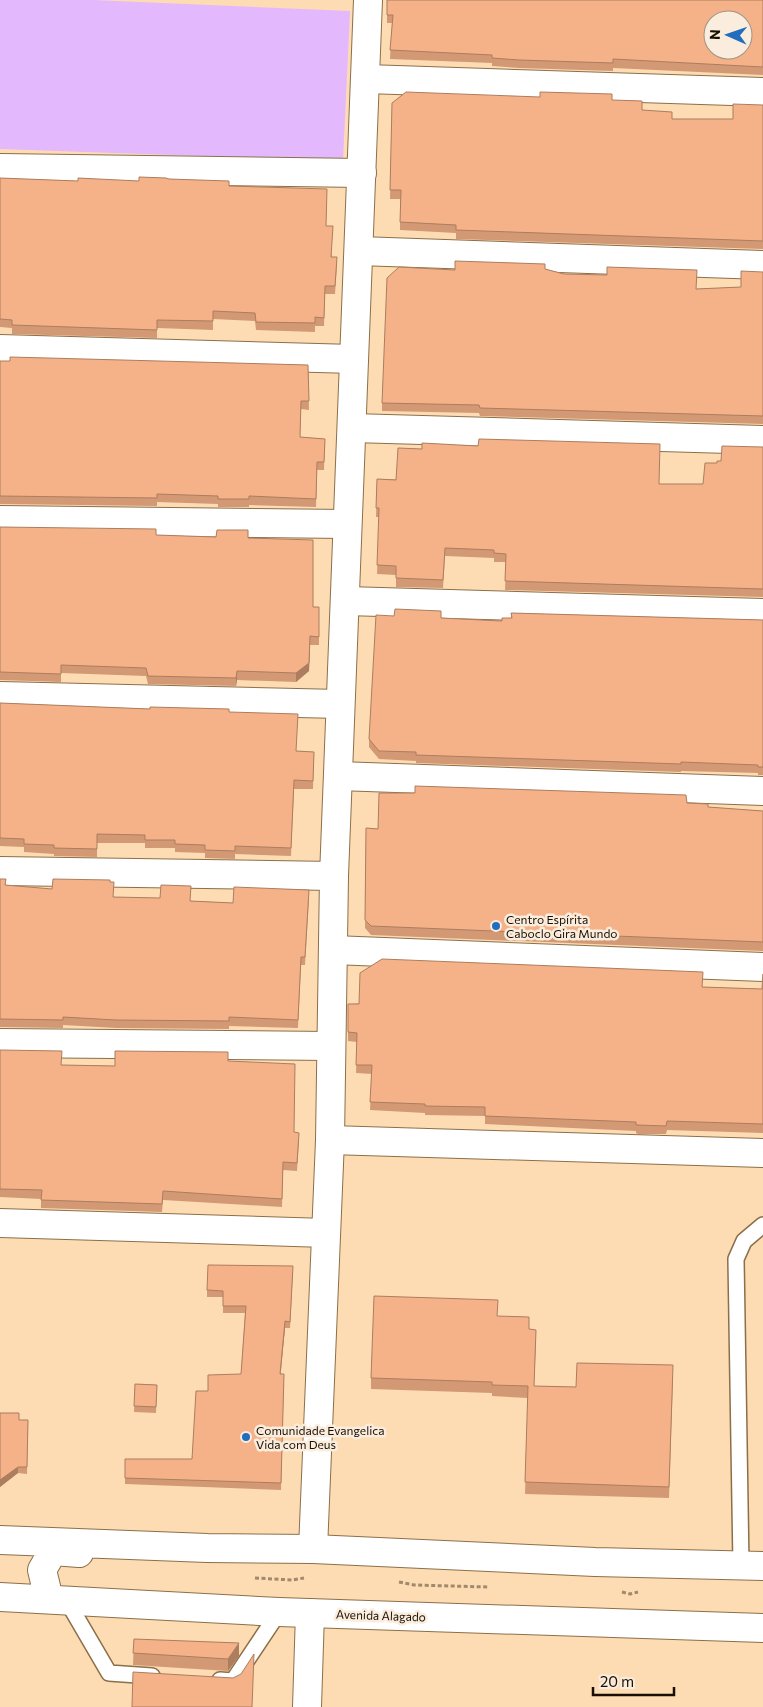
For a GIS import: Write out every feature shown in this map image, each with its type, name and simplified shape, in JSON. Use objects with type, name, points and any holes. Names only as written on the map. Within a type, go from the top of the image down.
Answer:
[{"type":"street","points":[[314,1549],[330,1140],[334,876],[368,0]]},
{"type":"street","points":[[366,79],[763,92]]},
{"type":"street","points":[[0,168],[362,172]]},
{"type":"street","points":[[359,251],[763,265]]},
{"type":"street","points":[[0,349],[354,359]]},
{"type":"street","points":[[352,428],[763,440]]},
{"type":"street","points":[[0,520],[347,524]]},
{"type":"street","points":[[346,601],[763,613]]},
{"type":"street","points":[[0,696],[340,704]]},
{"type":"street","points":[[338,776],[763,791]]},
{"type":"street","points":[[0,871],[334,876]]},
{"type":"street","points":[[333,950],[763,967]]},
{"type":"street","points":[[0,1043],[330,1046]]},
{"type":"street","points":[[330,1140],[763,1153]]},
{"type":"street","points":[[0,1223],[326,1233]]},
{"type":"street","points":[[0,1540],[207,1548],[314,1549],[595,1562],[752,1565]]},
{"type":"street","points":[[58,1600],[42,1570],[54,1551],[166,1557],[207,1548]]},
{"type":"street","name":"Avenida Alagado","points":[[0,1597],[279,1612],[763,1628]]},
{"type":"street","points":[[307,1707],[310,1613]]},
{"type":"lane","points":[[752,1565],[736,1259],[744,1240],[763,1226]]},
{"type":"lane","points":[[58,1600],[109,1673],[166,1677]]},
{"type":"lane","points":[[204,1679],[233,1681],[279,1612]]},
{"type":"shaded area","points":[[0,0],[93,0],[350,11],[343,161],[0,149]]},
{"type":"building","points":[[387,0],[763,0],[763,67],[613,59],[613,63],[519,60],[492,58],[492,55],[390,50],[393,15],[387,15]]},
{"type":"building","points":[[406,92],[540,97],[540,92],[612,94],[612,100],[642,101],[642,110],[672,112],[672,119],[733,119],[733,104],[763,105],[763,241],[456,230],[456,225],[400,222],[401,190],[390,190],[392,103]]},
{"type":"building","points":[[139,177],[229,181],[229,186],[327,189],[326,226],[333,226],[331,257],[337,257],[335,286],[325,286],[324,318],[315,317],[315,323],[256,322],[255,313],[213,311],[213,321],[157,320],[157,330],[12,325],[12,320],[0,319],[0,178],[78,181],[78,178],[139,181]]},
{"type":"building","points":[[455,261],[545,264],[545,269],[564,274],[607,275],[607,267],[697,270],[696,289],[741,287],[741,271],[763,272],[763,416],[480,408],[479,405],[382,403],[387,278],[399,267],[455,270]]},
{"type":"building","points":[[10,357],[308,365],[309,401],[301,401],[300,437],[325,439],[324,462],[317,462],[316,499],[249,496],[249,499],[218,499],[218,496],[157,494],[157,498],[0,496],[0,361],[10,361]]},
{"type":"building","points":[[479,439],[660,444],[659,484],[703,484],[705,463],[721,461],[722,446],[763,447],[763,589],[505,581],[506,554],[494,553],[494,550],[445,548],[443,580],[396,578],[396,566],[377,565],[379,508],[376,508],[377,479],[396,480],[398,448],[422,449],[422,443],[478,446]]},
{"type":"building","points":[[0,527],[156,529],[156,535],[216,537],[217,530],[248,530],[248,538],[313,540],[313,607],[319,607],[319,637],[310,636],[309,663],[296,673],[237,671],[236,678],[148,676],[146,668],[61,665],[61,674],[0,672]]},
{"type":"building","points":[[395,609],[441,611],[441,618],[502,621],[502,618],[512,618],[511,613],[763,620],[763,767],[758,767],[758,765],[681,762],[681,764],[416,755],[416,752],[379,751],[369,739],[376,615],[394,616]]},
{"type":"building","points":[[0,703],[150,709],[150,707],[229,709],[229,712],[298,714],[296,751],[314,752],[313,781],[294,780],[291,848],[235,846],[235,851],[205,850],[205,845],[175,844],[175,840],[145,840],[145,835],[97,834],[97,849],[54,848],[54,845],[24,844],[24,839],[0,838]]},
{"type":"building","points":[[415,786],[686,795],[687,803],[708,804],[708,807],[763,811],[763,942],[371,926],[365,920],[366,828],[378,829],[379,793],[415,793]]},
{"type":"building","points":[[0,879],[6,879],[5,885],[52,889],[53,879],[110,880],[110,882],[114,882],[113,897],[160,898],[161,885],[191,886],[190,901],[233,903],[234,887],[309,890],[305,957],[301,957],[298,1020],[229,1017],[229,1021],[116,1020],[63,1017],[63,1020],[0,1019]]},
{"type":"building","points":[[382,959],[703,972],[702,987],[762,989],[763,974],[763,1124],[667,1121],[666,1126],[636,1125],[636,1122],[485,1116],[485,1107],[425,1106],[425,1104],[370,1102],[372,1065],[356,1065],[357,1033],[348,1032],[348,1004],[359,1004],[360,973]]},
{"type":"building","points":[[0,1050],[62,1051],[61,1065],[115,1066],[115,1051],[228,1052],[228,1061],[295,1064],[294,1132],[299,1133],[297,1163],[283,1162],[282,1199],[163,1191],[162,1204],[41,1200],[42,1190],[0,1189]]},
{"type":"building","points":[[208,1265],[293,1266],[290,1322],[285,1321],[280,1374],[284,1374],[281,1483],[125,1478],[125,1459],[192,1459],[196,1391],[208,1391],[208,1375],[241,1374],[246,1306],[223,1306],[223,1291],[207,1290]]},
{"type":"building","points":[[374,1296],[498,1300],[497,1316],[529,1317],[529,1329],[536,1330],[534,1386],[576,1387],[577,1363],[673,1365],[669,1487],[525,1482],[528,1386],[492,1385],[492,1382],[371,1378]]},
{"type":"building","points":[[135,1384],[157,1385],[156,1407],[134,1406]]},
{"type":"building","points":[[0,1413],[19,1413],[19,1420],[28,1420],[27,1467],[18,1467],[0,1480]]},
{"type":"building","points":[[134,1639],[239,1643],[228,1659],[133,1653]]},
{"type":"building","points":[[254,1654],[252,1707],[132,1707],[133,1672],[233,1678],[241,1674]]},
{"type":"place","name":"Centro Espírita Caboclo Gira Mundo","points":[[496,926]]},
{"type":"place","name":"Comunidade Evangelica Vida com Deus","points":[[246,1437]]}]
